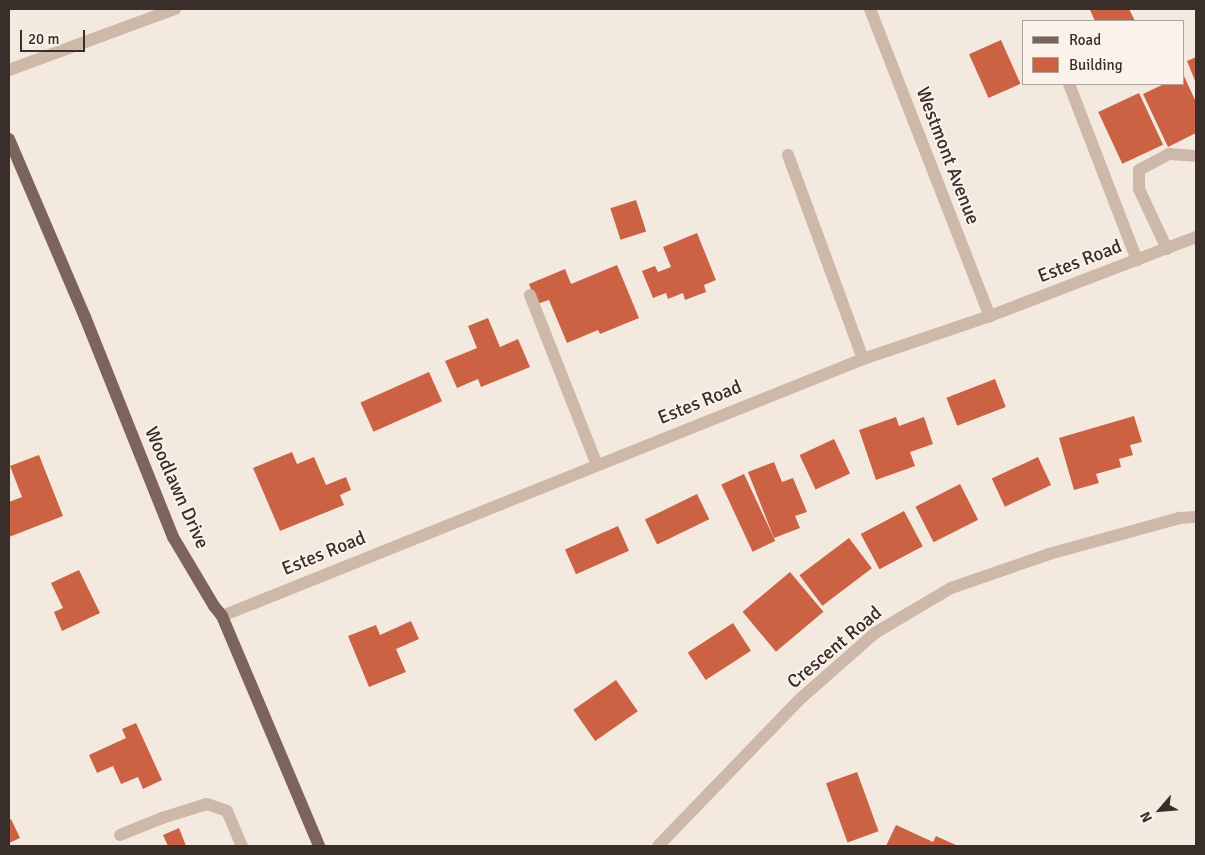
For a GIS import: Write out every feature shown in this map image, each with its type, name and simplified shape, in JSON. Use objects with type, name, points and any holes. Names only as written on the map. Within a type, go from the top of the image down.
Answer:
[{"type":"main road","name":"Woodlawn Drive","points":[[9,139],[86,317],[173,537],[214,606],[222,616],[319,846]]},
{"type":"street","points":[[9,70],[175,9]]},
{"type":"street","name":"Westmont Avenue","points":[[870,9],[990,316]]},
{"type":"street","points":[[1069,85],[1137,260]]},
{"type":"street","points":[[788,154],[863,359]]},
{"type":"street","points":[[1167,248],[1139,189],[1139,170],[1169,154],[1196,156]]},
{"type":"street","name":"Estes Road","points":[[222,616],[597,464],[863,359],[990,316],[1196,237]]},
{"type":"street","points":[[530,295],[597,464]]},
{"type":"street","name":"Crescent Road","points":[[658,846],[799,700],[875,633],[951,588],[1049,554],[1180,518],[1196,518]]},
{"type":"street","points":[[120,835],[162,818],[207,804],[227,811],[242,846]]},
{"type":"building","points":[[1129,9],[1134,20],[1095,20],[1090,10]]},
{"type":"building","points":[[1001,40],[1021,84],[989,98],[969,54]]},
{"type":"building","points":[[1196,57],[1196,83],[1187,61]]},
{"type":"building","points":[[1185,78],[1196,102],[1196,133],[1168,147],[1143,94],[1162,85],[1185,85]]},
{"type":"building","points":[[1139,93],[1163,145],[1122,164],[1098,112]]},
{"type":"building","points":[[636,200],[646,231],[621,240],[610,208]]},
{"type":"building","points":[[697,233],[716,280],[704,285],[706,292],[685,300],[683,293],[668,299],[666,293],[653,298],[642,271],[655,266],[658,272],[671,267],[663,247]]},
{"type":"building","points":[[617,265],[639,318],[600,334],[598,330],[567,343],[549,300],[537,304],[529,284],[565,269],[571,284]]},
{"type":"building","points":[[488,318],[500,347],[518,339],[530,367],[481,387],[478,379],[457,388],[445,361],[477,348],[468,326]]},
{"type":"building","points":[[429,372],[442,401],[373,432],[360,403]]},
{"type":"building","points":[[995,379],[1006,407],[957,426],[946,398]]},
{"type":"building","points":[[1134,416],[1142,442],[1130,445],[1133,455],[1119,459],[1121,467],[1096,474],[1099,483],[1074,490],[1059,438]]},
{"type":"building","points":[[896,417],[899,426],[924,417],[933,444],[910,452],[915,466],[876,480],[859,430]]},
{"type":"building","points":[[834,439],[850,473],[816,489],[800,455]]},
{"type":"building","points":[[292,452],[297,464],[314,457],[326,485],[346,477],[351,490],[340,495],[344,505],[280,531],[253,468]]},
{"type":"building","points":[[39,455],[63,516],[9,537],[9,502],[22,497],[10,466]]},
{"type":"building","points":[[1038,457],[1051,485],[1005,507],[992,479]]},
{"type":"building","points":[[774,462],[782,482],[793,478],[807,512],[795,516],[800,528],[774,538],[748,472]]},
{"type":"building","points":[[744,474],[775,541],[753,552],[721,485]]},
{"type":"building","points":[[960,484],[978,520],[934,542],[915,507]]},
{"type":"building","points":[[697,494],[709,519],[657,545],[645,519]]},
{"type":"building","points":[[904,511],[923,546],[880,569],[861,534]]},
{"type":"building","points":[[618,526],[629,551],[576,574],[565,550]]},
{"type":"building","points":[[849,538],[872,568],[822,606],[799,575]]},
{"type":"building","points":[[79,570],[100,613],[62,631],[54,612],[63,608],[51,583]]},
{"type":"building","points":[[790,572],[823,612],[776,652],[743,612]]},
{"type":"building","points":[[411,621],[419,639],[396,649],[406,672],[369,687],[348,636],[376,625],[380,635]]},
{"type":"building","points":[[733,623],[751,651],[706,680],[688,652]]},
{"type":"building","points":[[616,680],[638,711],[595,741],[573,710]]},
{"type":"building","points":[[136,723],[162,780],[143,789],[138,777],[121,784],[113,766],[97,773],[89,755],[126,738],[122,729]]},
{"type":"building","points":[[857,772],[879,831],[848,842],[826,783]]},
{"type":"building","points":[[11,819],[20,838],[9,843],[9,820]]},
{"type":"building","points":[[896,825],[933,842],[936,836],[958,846],[886,846]]},
{"type":"building","points":[[179,828],[186,846],[168,846],[163,835]]}]
